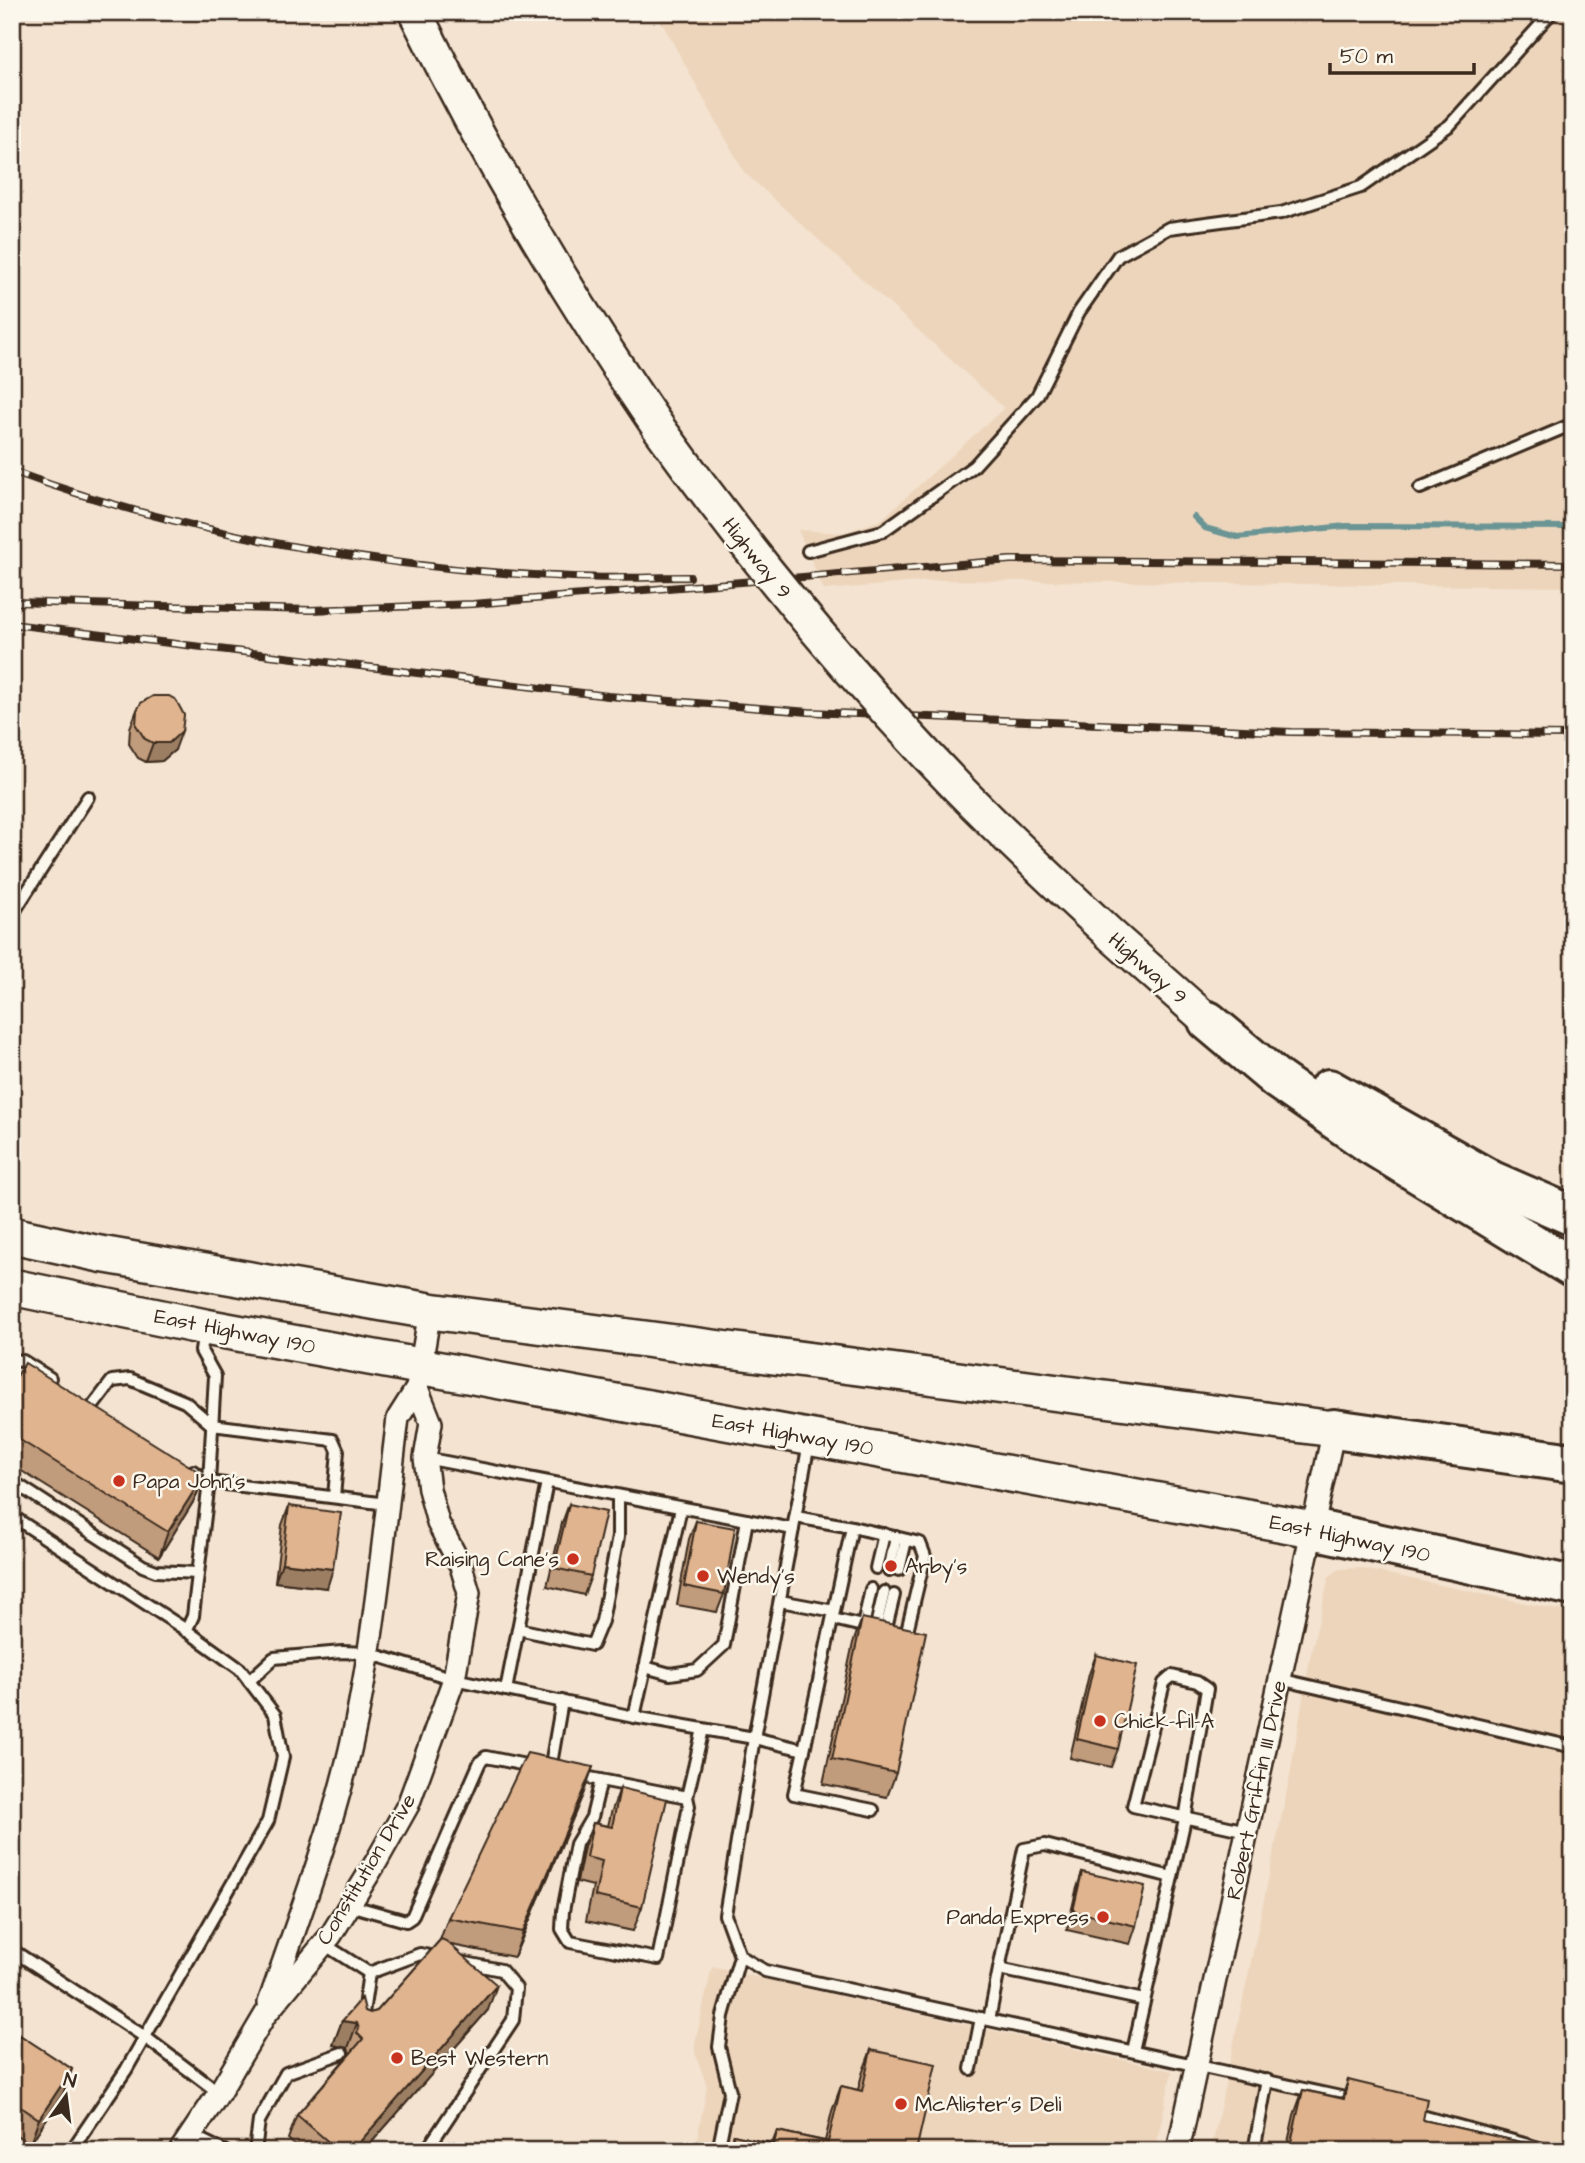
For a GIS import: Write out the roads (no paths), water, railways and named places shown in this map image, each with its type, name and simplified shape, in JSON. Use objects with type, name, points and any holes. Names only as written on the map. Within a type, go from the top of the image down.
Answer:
[{"type":"highway","name":"Highway 9","points":[[1208,1021],[1492,1181],[1573,1216]]},
{"type":"highway","name":"Highway 9","points":[[1208,1021],[1278,1080],[1370,1144],[1573,1268]]},
{"type":"highway","points":[[1334,1429],[1573,1463]]},
{"type":"highway","name":"East Highway 190","points":[[1312,1529],[1573,1586]]},
{"type":"main road","name":"Highway 9","points":[[415,12],[502,181],[606,351],[711,502],[817,632],[978,808],[1112,936],[1208,1021]]},
{"type":"main road","points":[[12,1235],[100,1254],[430,1311],[1334,1429]]},
{"type":"main road","points":[[12,1253],[56,1263],[100,1254]]},
{"type":"main road","name":"East Highway 190","points":[[12,1287],[205,1327],[419,1377],[810,1437],[1312,1529]]},
{"type":"street","name":"Constitution Drive","points":[[265,2015],[322,1848],[350,1750],[368,1653],[398,1418],[419,1377],[430,1311]]},
{"type":"street","name":"Constitution Drive","points":[[185,2143],[219,2093],[265,2015],[324,1944],[408,1805],[454,1679],[469,1593],[461,1566],[438,1523],[429,1489],[425,1458],[431,1423],[419,1377]]},
{"type":"street","name":"Robert Griffin III Drive","points":[[1178,2151],[1334,1429]]},
{"type":"lane","points":[[808,551],[883,531],[974,466],[1037,397],[1079,312],[1118,256],[1169,228],[1282,213],[1361,187],[1450,125],[1552,12]]},
{"type":"lane","points":[[1420,488],[1573,424]]},
{"type":"lane","points":[[12,915],[88,797]]},
{"type":"lane","points":[[186,1631],[193,1616],[209,1482],[215,1376],[201,1351],[205,1327]]},
{"type":"lane","points":[[12,1360],[23,1361],[58,1384]]},
{"type":"lane","points":[[93,1406],[112,1381],[130,1379],[185,1402],[212,1425],[333,1440],[338,1451],[334,1497]]},
{"type":"lane","points":[[81,1399],[104,1414]]},
{"type":"lane","points":[[718,2151],[730,2092],[719,2047],[721,2026],[740,1956],[725,1915],[754,1738],[810,1437]]},
{"type":"lane","points":[[425,1458],[793,1530]]},
{"type":"lane","points":[[186,1466],[209,1482],[387,1504]]},
{"type":"lane","points":[[12,1481],[143,1566],[156,1572],[198,1573]]},
{"type":"lane","points":[[506,1690],[547,1482]]},
{"type":"lane","points":[[518,1629],[592,1646],[602,1621],[618,1537],[618,1496]]},
{"type":"lane","points":[[634,1717],[681,1508]]},
{"type":"lane","points":[[12,1516],[240,1669],[275,1715],[283,1757],[268,1821],[126,2070],[71,2151]]},
{"type":"lane","points":[[780,1601],[834,1615],[880,1631],[896,1634],[907,1631],[925,1556],[920,1543],[796,1517]]},
{"type":"lane","points":[[645,1667],[670,1674],[697,1670],[724,1645],[747,1520]]},
{"type":"lane","points":[[852,1527],[794,1794],[873,1810]]},
{"type":"lane","points":[[876,1568],[884,1534]]},
{"type":"lane","points":[[894,1570],[901,1538]]},
{"type":"lane","points":[[863,1626],[872,1589]]},
{"type":"lane","points":[[880,1631],[889,1593]]},
{"type":"lane","points":[[249,1681],[274,1658],[342,1652],[368,1653],[454,1679],[804,1750]]},
{"type":"lane","points":[[1133,2051],[1185,1819],[1207,1689],[1197,1682],[1172,1676],[1164,1682],[1133,1806],[1185,1819],[1247,1831]]},
{"type":"lane","points":[[1279,1679],[1573,1747]]},
{"type":"lane","points":[[550,1770],[562,1702]]},
{"type":"lane","points":[[601,1780],[592,1817],[576,1844],[562,1930],[570,1942],[658,1959],[689,1806],[687,1797],[703,1729]]},
{"type":"lane","points":[[349,1905],[406,1922],[412,1917],[480,1762],[486,1757],[687,1797]]},
{"type":"lane","points":[[971,2069],[999,1969],[1024,1849],[1045,1845],[1172,1877]]},
{"type":"lane","points":[[324,1944],[369,1973]]},
{"type":"lane","points":[[12,1950],[145,2037],[219,2093]]},
{"type":"lane","points":[[369,1973],[420,1954],[501,1970],[516,1988],[513,2020],[426,2151]]},
{"type":"lane","points":[[740,1956],[765,1971],[1369,2102]]},
{"type":"lane","points":[[999,1969],[1144,2000]]},
{"type":"lane","points":[[361,2030],[369,1973]]},
{"type":"lane","points":[[254,2151],[259,2121],[286,2073],[342,2053]]},
{"type":"lane","points":[[1254,2151],[1267,2080]]},
{"type":"lane","points":[[1405,2111],[1550,2151]]},
{"type":"lane","points":[[185,2143],[224,2151]]},
{"type":"waterway","points":[[1194,517],[1205,528],[1237,537],[1346,526],[1573,527]]},
{"type":"railway","points":[[12,471],[146,514],[217,531],[360,557],[503,573],[588,578],[690,577]]},
{"type":"railway","points":[[12,602],[311,610],[473,604],[1010,560],[1573,564]]},
{"type":"railway","points":[[12,624],[608,696],[809,712],[1291,732],[1573,735]]},
{"type":"place","name":"Papa John's","points":[[119,1481]]},
{"type":"place","name":"Raising Cane's","points":[[573,1559]]},
{"type":"place","name":"Arby's","points":[[891,1566]]},
{"type":"place","name":"Wendy's","points":[[703,1576]]},
{"type":"place","name":"Chick-fil-A","points":[[1100,1721]]},
{"type":"place","name":"Panda Express","points":[[1103,1917]]},
{"type":"place","name":"Best Western","points":[[397,2058]]},
{"type":"place","name":"McAlister's Deli","points":[[901,2104]]}]
